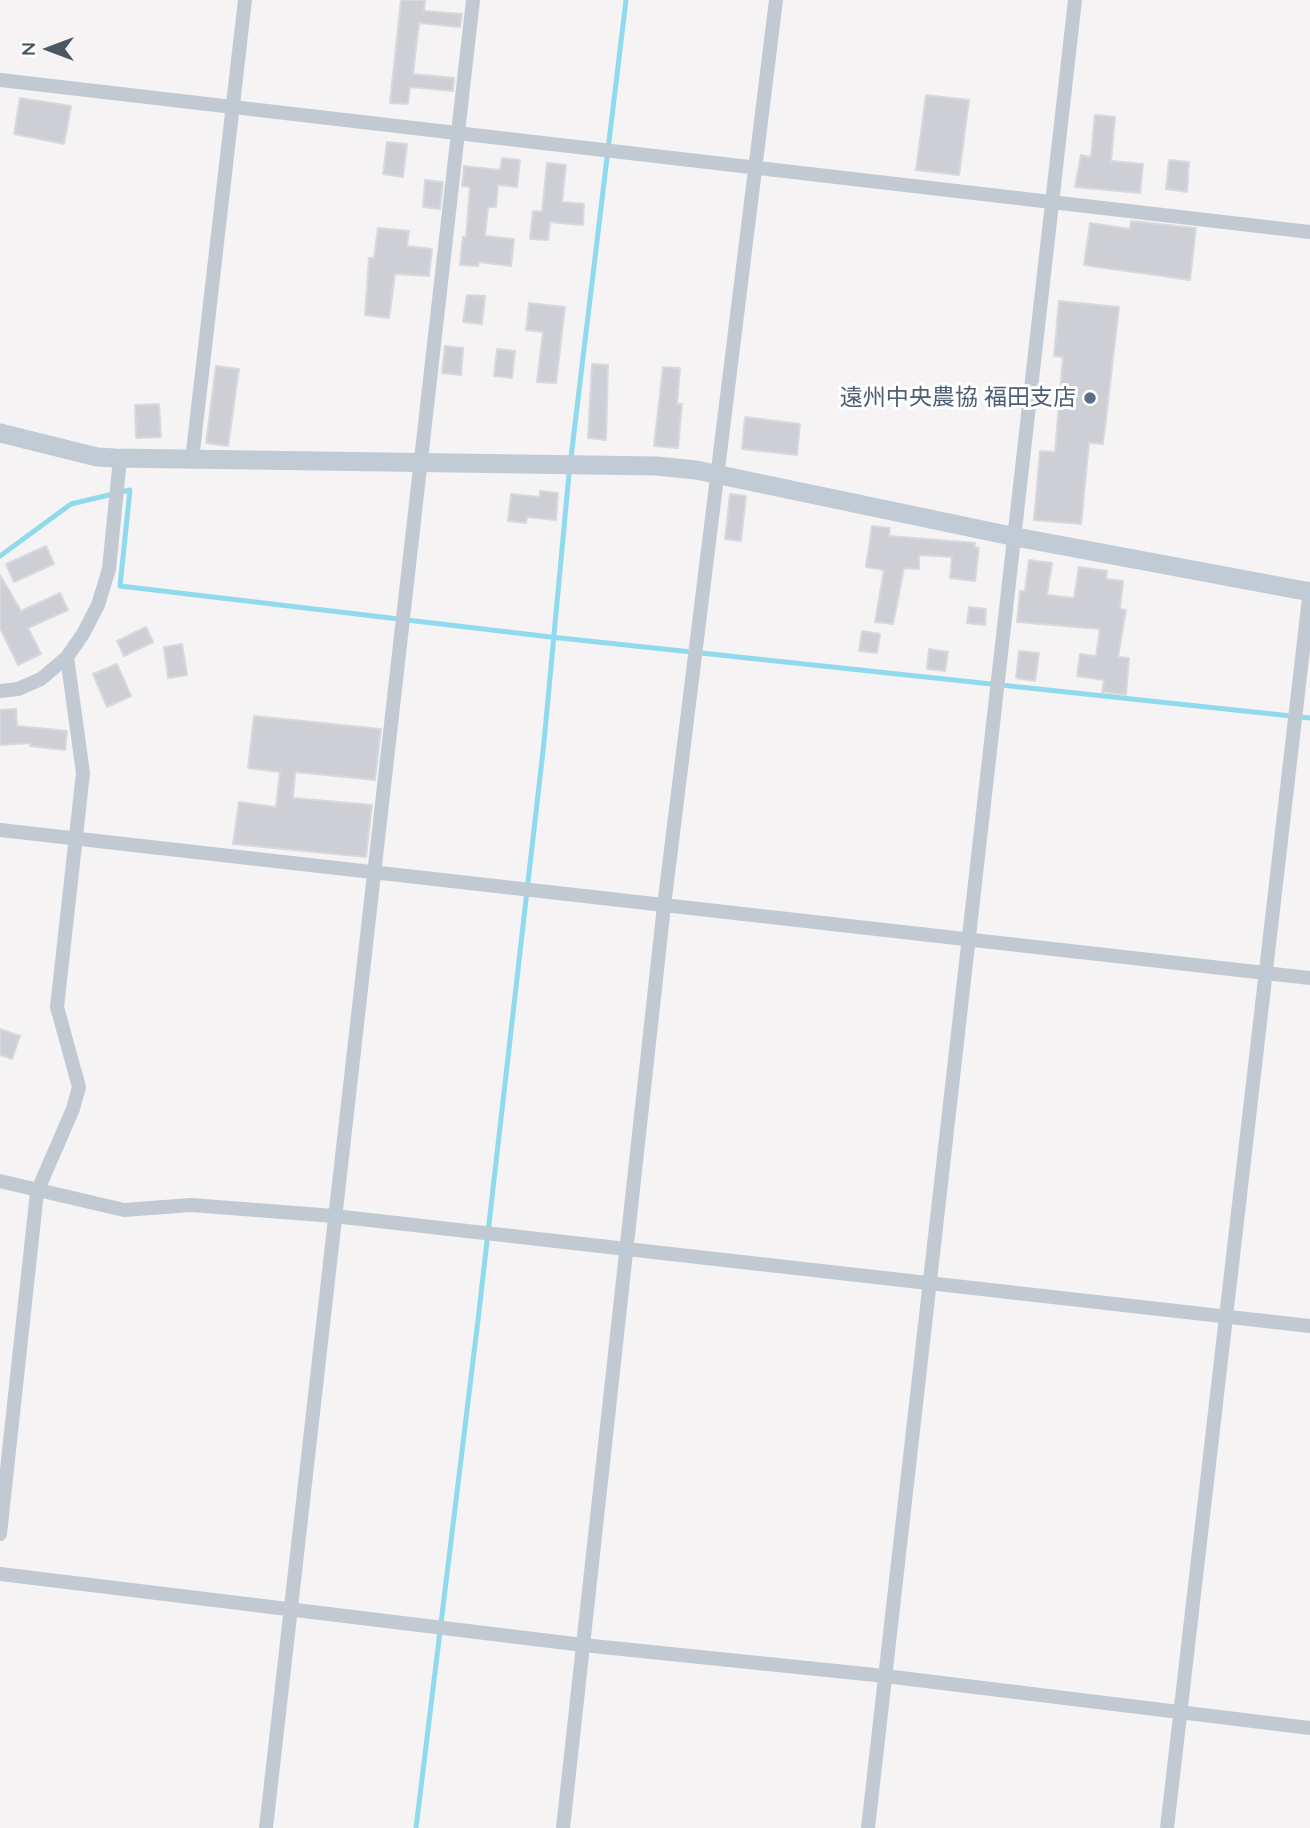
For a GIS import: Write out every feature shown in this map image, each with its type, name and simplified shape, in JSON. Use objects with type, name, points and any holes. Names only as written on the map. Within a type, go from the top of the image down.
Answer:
[{"type":"street","points":[[192,460],[245,0]]},
{"type":"street","points":[[267,1828],[472,0]]},
{"type":"street","points":[[563,1828],[664,906],[776,0]]},
{"type":"street","points":[[868,1828],[1075,0]]},
{"type":"street","points":[[0,80],[1310,232]]},
{"type":"street","points":[[0,433],[97,457],[657,466],[718,474],[1016,537],[1310,591],[1167,1828]]},
{"type":"street","points":[[0,691],[18,689],[41,679],[67,657],[98,605],[109,569],[120,458]]},
{"type":"street","points":[[0,1534],[37,1192],[74,1109],[79,1087],[57,1007],[83,773],[67,657]]},
{"type":"street","points":[[0,830],[1310,978]]},
{"type":"street","points":[[0,1181],[37,1192],[124,1210],[191,1205],[334,1216],[1310,1326]]},
{"type":"street","points":[[0,1574],[291,1607],[583,1645],[885,1676],[1310,1728]]},
{"type":"building","points":[[401,0],[425,0],[424,11],[462,14],[460,27],[419,23],[413,74],[454,78],[453,91],[410,87],[408,104],[390,103]]},
{"type":"building","points":[[926,95],[969,100],[959,175],[916,170]]},
{"type":"building","points":[[20,98],[71,106],[64,144],[14,134]]},
{"type":"building","points":[[1095,115],[1115,117],[1111,161],[1143,164],[1140,193],[1075,187],[1081,155],[1091,157]]},
{"type":"building","points":[[387,142],[407,144],[403,177],[383,174]]},
{"type":"building","points":[[502,158],[520,160],[517,187],[498,185],[496,207],[488,207],[485,236],[514,239],[511,266],[479,262],[478,266],[460,265],[463,237],[466,238],[470,187],[462,186],[464,166],[500,170]]},
{"type":"building","points":[[1169,160],[1189,162],[1187,192],[1166,189]]},
{"type":"building","points":[[547,163],[566,165],[562,202],[584,204],[583,225],[550,222],[548,240],[530,239],[533,211],[542,212]]},
{"type":"building","points":[[425,180],[443,182],[440,209],[423,207]]},
{"type":"building","points":[[1131,221],[1196,228],[1190,280],[1084,265],[1090,223],[1130,229]]},
{"type":"building","points":[[378,228],[409,231],[407,246],[432,249],[429,276],[395,274],[389,318],[365,315],[369,258],[374,258]]},
{"type":"building","points":[[467,295],[485,296],[482,324],[463,322]]},
{"type":"building","points":[[1059,301],[1119,307],[1103,444],[1089,443],[1081,524],[1034,520],[1040,451],[1055,452],[1063,357],[1054,356]]},
{"type":"building","points":[[529,303],[565,307],[556,383],[537,382],[543,332],[526,330]]},
{"type":"building","points":[[445,346],[463,348],[461,375],[442,373]]},
{"type":"building","points":[[497,349],[515,351],[512,378],[494,376]]},
{"type":"building","points":[[592,364],[608,365],[606,440],[588,438]]},
{"type":"building","points":[[216,366],[239,369],[228,446],[206,443]]},
{"type":"building","points":[[663,367],[680,368],[677,404],[682,404],[678,448],[654,446]]},
{"type":"building","points":[[159,404],[161,437],[136,438],[135,405]]},
{"type":"building","points":[[745,417],[800,424],[797,455],[742,449]]},
{"type":"building","points":[[540,491],[558,493],[556,520],[527,517],[526,523],[508,521],[511,494],[540,497]]},
{"type":"building","points":[[730,494],[746,496],[741,541],[725,539]]},
{"type":"building","points":[[872,526],[890,528],[889,536],[975,543],[974,547],[979,548],[975,581],[950,578],[952,557],[919,555],[919,569],[904,568],[893,624],[875,622],[884,570],[866,567]]},
{"type":"building","points":[[46,546],[54,564],[14,582],[6,564]]},
{"type":"building","points":[[1029,560],[1052,563],[1047,595],[1074,598],[1079,567],[1107,571],[1106,579],[1123,581],[1120,609],[1126,610],[1118,657],[1129,658],[1126,695],[1102,692],[1104,680],[1077,676],[1080,654],[1096,656],[1100,629],[1017,622],[1020,591],[1025,591]]},
{"type":"building","points":[[0,575],[21,611],[60,593],[68,610],[28,628],[41,654],[18,665],[0,628]]},
{"type":"building","points":[[969,607],[986,609],[985,625],[967,623]]},
{"type":"building","points":[[146,627],[153,642],[124,656],[117,641]]},
{"type":"building","points":[[862,631],[880,634],[877,653],[859,651]]},
{"type":"building","points":[[182,644],[187,675],[168,678],[164,647]]},
{"type":"building","points":[[929,649],[948,652],[945,671],[927,669]]},
{"type":"building","points":[[1019,651],[1039,653],[1035,681],[1016,678]]},
{"type":"building","points":[[117,664],[131,696],[107,707],[93,674]]},
{"type":"building","points":[[16,709],[17,726],[67,731],[65,750],[30,746],[31,743],[0,745],[0,710]]},
{"type":"building","points":[[254,716],[381,729],[375,780],[295,772],[293,798],[372,805],[366,857],[233,844],[239,802],[276,807],[280,772],[248,768]]},
{"type":"building","points":[[0,1029],[20,1036],[12,1059],[0,1055]]},
{"type":"waterway","points":[[416,1828],[478,1320],[544,742],[569,474],[626,0]]},
{"type":"waterway","points":[[0,556],[71,504],[130,490],[120,586],[551,637],[1310,718]]},
{"type":"place","name":"遠州中央農協 福田支店","points":[[1090,398]]}]
